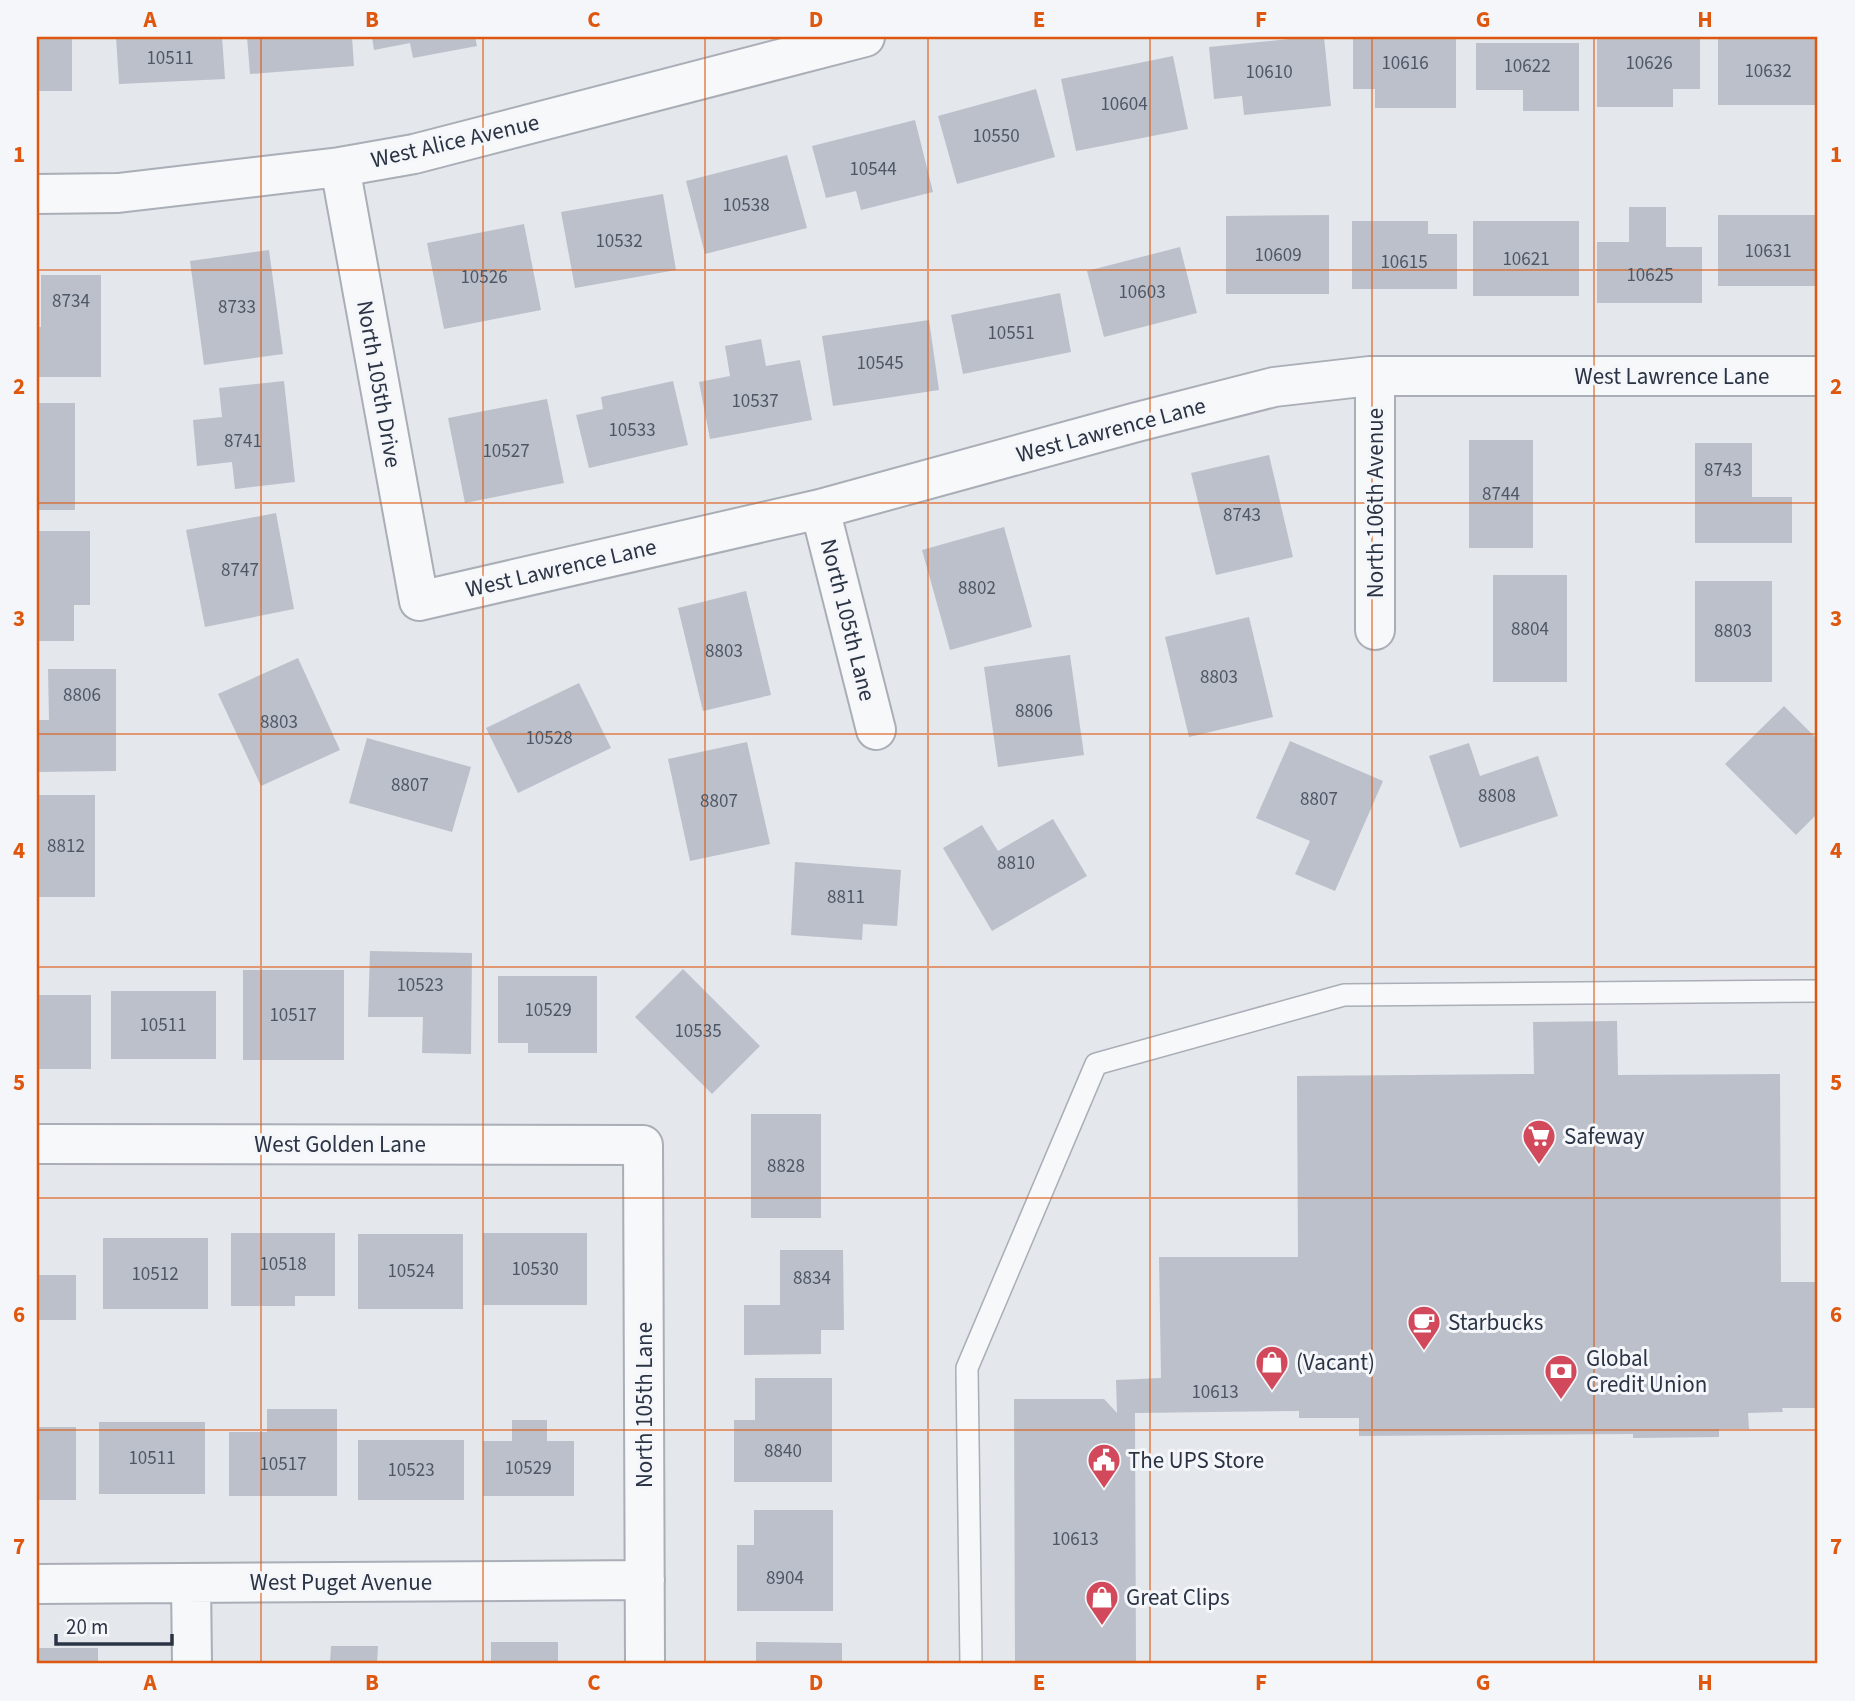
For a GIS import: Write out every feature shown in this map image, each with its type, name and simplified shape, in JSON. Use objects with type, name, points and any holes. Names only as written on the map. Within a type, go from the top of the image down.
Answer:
[{"type":"street","name":"West Alice Avenue","points":[[37,194],[118,192],[340,167],[414,154],[864,37]]},
{"type":"street","name":"North 105th Drive","points":[[340,167],[419,601]]},
{"type":"street","name":"West Lawrence Lane","points":[[419,601],[820,509],[1124,425],[1274,387],[1375,376],[1818,376]]},
{"type":"street","name":"North 106th Avenue","points":[[1375,376],[1375,631]]},
{"type":"street","name":"North 105th Lane","points":[[820,509],[876,730]]},
{"type":"street","name":"West Golden Lane","points":[[37,1144],[643,1145]]},
{"type":"street","name":"North 105th Lane","points":[[643,1145],[645,1664]]},
{"type":"street","name":"West Puget Avenue","points":[[37,1584],[645,1580]]},
{"type":"street","points":[[191,1583],[192,1664]]},
{"type":"lane","points":[[971,1664],[967,1368],[1096,1064],[1344,995],[1818,991]]},
{"type":"building","points":[[37,37],[72,37],[72,91],[37,91]]},
{"type":"building","points":[[116,37],[222,37],[225,79],[119,84]]},
{"type":"building","points":[[247,37],[352,37],[354,66],[250,74]]},
{"type":"building","points":[[372,37],[475,37],[477,46],[413,58],[410,43],[374,50]]},
{"type":"building","points":[[1324,37],[1331,106],[1244,115],[1242,96],[1214,99],[1209,47]]},
{"type":"building","points":[[1353,37],[1456,37],[1456,108],[1375,108],[1375,89],[1353,89]]},
{"type":"building","points":[[1597,37],[1700,37],[1700,89],[1673,89],[1673,107],[1597,107]]},
{"type":"building","points":[[1718,37],[1818,37],[1818,105],[1718,105]]},
{"type":"building","points":[[1476,43],[1579,43],[1579,111],[1523,111],[1523,90],[1476,90]]},
{"type":"building","points":[[1173,56],[1188,129],[1076,151],[1061,79]]},
{"type":"building","points":[[1036,89],[1055,157],[957,184],[938,116]]},
{"type":"building","points":[[915,120],[933,192],[861,210],[856,191],[826,198],[812,146]]},
{"type":"building","points":[[787,155],[807,228],[705,254],[686,181]]},
{"type":"building","points":[[663,194],[676,270],[575,288],[561,212]]},
{"type":"building","points":[[1629,207],[1666,207],[1666,247],[1702,247],[1702,303],[1597,303],[1597,242],[1629,242]]},
{"type":"building","points":[[1329,215],[1329,294],[1226,294],[1226,216]]},
{"type":"building","points":[[1718,215],[1818,215],[1818,286],[1718,286]]},
{"type":"building","points":[[1352,221],[1428,221],[1428,234],[1457,234],[1457,289],[1352,289]]},
{"type":"building","points":[[1473,221],[1579,221],[1579,296],[1473,296]]},
{"type":"building","points":[[524,224],[541,310],[444,329],[427,243]]},
{"type":"building","points":[[1180,247],[1197,313],[1104,337],[1087,271]]},
{"type":"building","points":[[269,250],[283,354],[204,365],[190,261]]},
{"type":"building","points":[[41,275],[101,275],[101,377],[37,377]]},
{"type":"building","points":[[1060,293],[1071,352],[963,374],[951,315]]},
{"type":"building","points":[[929,320],[939,390],[833,406],[822,336]]},
{"type":"building","points":[[761,339],[766,366],[800,360],[812,420],[710,439],[699,382],[730,376],[725,346]]},
{"type":"building","points":[[284,381],[295,482],[235,489],[232,462],[197,466],[193,420],[222,417],[219,388]]},
{"type":"building","points":[[673,381],[688,445],[589,468],[576,415],[603,409],[601,397]]},
{"type":"building","points":[[547,399],[564,483],[465,503],[448,418]]},
{"type":"building","points":[[37,403],[75,403],[75,510],[37,510]]},
{"type":"building","points":[[1469,440],[1533,440],[1533,548],[1469,548]]},
{"type":"building","points":[[1695,443],[1752,443],[1752,497],[1792,497],[1792,543],[1695,543]]},
{"type":"building","points":[[1269,455],[1293,557],[1216,575],[1191,473]]},
{"type":"building","points":[[276,513],[294,609],[205,627],[186,530]]},
{"type":"building","points":[[1004,527],[1032,627],[950,650],[922,550]]},
{"type":"building","points":[[37,531],[90,531],[90,605],[74,605],[74,641],[37,641]]},
{"type":"building","points":[[1493,575],[1567,575],[1567,682],[1493,682]]},
{"type":"building","points":[[1695,581],[1772,581],[1772,682],[1695,682]]},
{"type":"building","points":[[746,591],[771,695],[703,711],[678,608]]},
{"type":"building","points":[[1249,617],[1273,717],[1189,737],[1165,637]]},
{"type":"building","points":[[1070,655],[1084,755],[998,767],[984,667]]},
{"type":"building","points":[[298,658],[340,750],[261,786],[218,694]]},
{"type":"building","points":[[48,669],[116,669],[116,771],[37,772],[37,720],[49,720]]},
{"type":"building","points":[[579,683],[611,748],[518,793],[486,728]]},
{"type":"building","points":[[1784,706],[1818,740],[1818,813],[1796,835],[1725,764]]},
{"type":"building","points":[[367,738],[471,767],[452,832],[349,803]]},
{"type":"building","points":[[1290,741],[1383,781],[1335,891],[1295,874],[1310,841],[1256,818]]},
{"type":"building","points":[[747,742],[770,844],[690,861],[668,759]]},
{"type":"building","points":[[1469,743],[1480,776],[1538,756],[1558,816],[1460,848],[1429,756]]},
{"type":"building","points":[[37,795],[95,795],[95,897],[37,897]]},
{"type":"building","points":[[1053,819],[1087,876],[992,931],[943,848],[982,825],[998,851]]},
{"type":"building","points":[[795,862],[901,870],[897,926],[863,924],[862,940],[791,935]]},
{"type":"building","points":[[370,951],[472,953],[471,1054],[422,1053],[423,1017],[368,1017]]},
{"type":"building","points":[[683,969],[760,1046],[712,1094],[635,1017]]},
{"type":"building","points":[[243,970],[344,970],[344,1060],[243,1060]]},
{"type":"building","points":[[498,976],[597,976],[597,1053],[528,1053],[528,1043],[498,1043]]},
{"type":"building","points":[[111,991],[216,991],[216,1059],[111,1059]]},
{"type":"building","points":[[37,995],[91,995],[91,1069],[37,1069]]},
{"type":"building","name":"Safeway","points":[[1617,1021],[1618,1075],[1780,1074],[1781,1282],[1818,1282],[1818,1408],[1782,1408],[1783,1412],[1748,1413],[1749,1429],[1719,1429],[1719,1437],[1633,1438],[1633,1434],[1359,1436],[1359,1418],[1299,1418],[1299,1411],[1135,1413],[1136,1664],[1015,1664],[1014,1399],[1104,1399],[1117,1413],[1116,1380],[1161,1378],[1159,1257],[1298,1257],[1297,1076],[1534,1074],[1533,1022]]},
{"type":"building","points":[[751,1114],[821,1114],[821,1218],[751,1218]]},
{"type":"building","points":[[231,1233],[335,1233],[335,1296],[295,1296],[295,1306],[231,1306]]},
{"type":"building","points":[[483,1233],[587,1233],[587,1305],[483,1305]]},
{"type":"building","points":[[358,1234],[463,1234],[463,1309],[358,1309]]},
{"type":"building","points":[[103,1238],[208,1238],[208,1309],[103,1309]]},
{"type":"building","points":[[780,1250],[843,1250],[844,1330],[821,1330],[821,1354],[744,1355],[744,1305],[780,1305]]},
{"type":"building","points":[[37,1275],[76,1275],[76,1320],[37,1320]]},
{"type":"building","points":[[755,1378],[832,1378],[832,1482],[734,1482],[734,1420],[755,1420]]},
{"type":"building","points":[[267,1409],[337,1409],[337,1496],[229,1496],[229,1432],[267,1432]]},
{"type":"building","points":[[512,1420],[547,1420],[547,1441],[574,1441],[574,1496],[483,1496],[483,1441],[512,1441]]},
{"type":"building","points":[[99,1422],[205,1422],[205,1494],[99,1494]]},
{"type":"building","points":[[37,1427],[76,1427],[76,1500],[37,1500]]},
{"type":"building","points":[[358,1440],[464,1440],[464,1500],[358,1500]]},
{"type":"building","points":[[754,1510],[833,1510],[833,1611],[737,1611],[737,1545],[754,1545]]},
{"type":"building","points":[[491,1642],[558,1642],[558,1664],[491,1664]]},
{"type":"building","points":[[756,1642],[842,1643],[842,1664],[756,1664]]},
{"type":"building","points":[[331,1646],[378,1646],[377,1664],[330,1664]]},
{"type":"building","points":[[37,1648],[98,1648],[98,1664],[37,1664]]},
{"type":"place","name":"Safeway","points":[[1539,1166]]},
{"type":"place","name":"Starbucks","points":[[1424,1352]]},
{"type":"place","name":"(Vacant)","points":[[1272,1392]]},
{"type":"place","name":"Global Credit Union","points":[[1561,1401]]},
{"type":"place","name":"The UPS Store","points":[[1104,1490]]},
{"type":"place","name":"Great Clips","points":[[1102,1627]]}]
